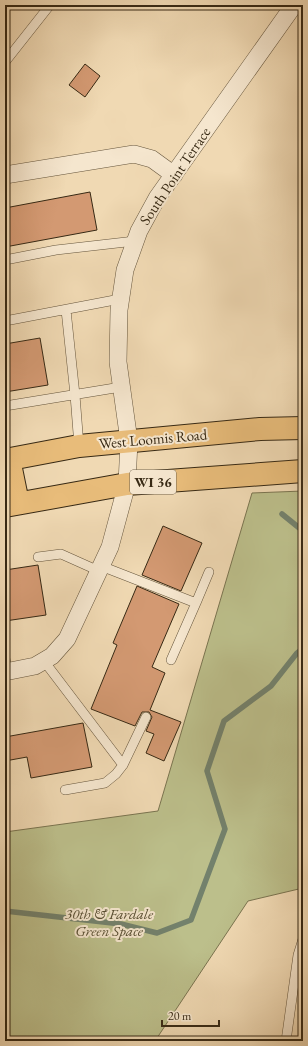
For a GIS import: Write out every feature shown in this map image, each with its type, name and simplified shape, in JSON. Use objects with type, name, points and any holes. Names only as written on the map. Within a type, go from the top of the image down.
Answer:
[{"type":"main road","name":"West Loomis Road","points":[[6,458],[80,446],[129,441],[260,429],[303,428]]},
{"type":"main road","points":[[6,458],[11,504]]},
{"type":"main road","name":"WI 36","points":[[11,504],[127,484],[303,471]]},
{"type":"street","name":"South Point Terrace","points":[[44,661],[52,656],[67,639],[100,569],[110,547],[127,484],[129,441],[118,362],[119,310],[125,270],[135,241],[157,198],[294,5]]},
{"type":"street","points":[[5,175],[134,154],[152,159],[174,175]]},
{"type":"street","points":[[6,667],[35,666],[44,661]]},
{"type":"lane","points":[[5,62],[50,5]]},
{"type":"lane","points":[[5,260],[56,250],[135,241]]},
{"type":"lane","points":[[5,321],[120,299]]},
{"type":"lane","points":[[66,310],[80,446]]},
{"type":"lane","points":[[5,406],[121,387]]},
{"type":"lane","points":[[38,557],[61,554],[196,603]]},
{"type":"lane","points":[[171,660],[209,572]]},
{"type":"lane","points":[[44,661],[123,765]]},
{"type":"lane","points":[[65,790],[105,783],[116,774],[123,765],[146,717]]},
{"type":"lane","points":[[286,1041],[298,955],[303,939]]},
{"type":"green space","name":"30th & Fardale Green Space","points":[[303,491],[303,888],[248,901],[155,1041],[5,1041],[5,832],[158,811],[252,493]]},
{"type":"building","points":[[85,64],[100,76],[85,97],[69,85]]},
{"type":"building","points":[[90,192],[97,230],[5,247],[5,208]]},
{"type":"building","points":[[40,338],[48,385],[5,392],[5,344]]},
{"type":"building","points":[[163,526],[202,543],[181,591],[142,575]]},
{"type":"building","points":[[38,565],[46,615],[5,621],[5,570]]},
{"type":"building","points":[[137,586],[179,604],[152,667],[165,673],[150,710],[181,722],[164,761],[146,753],[154,734],[146,731],[152,717],[149,712],[142,712],[135,726],[91,709],[117,645],[113,643]]},
{"type":"building","points":[[83,723],[92,767],[31,778],[27,757],[5,761],[5,737]]},
{"type":"waterway","points":[[282,514],[303,531]]},
{"type":"waterway","points":[[5,911],[121,924],[157,933],[191,920],[225,829],[207,771],[224,721],[271,686],[297,653],[303,648]]}]
